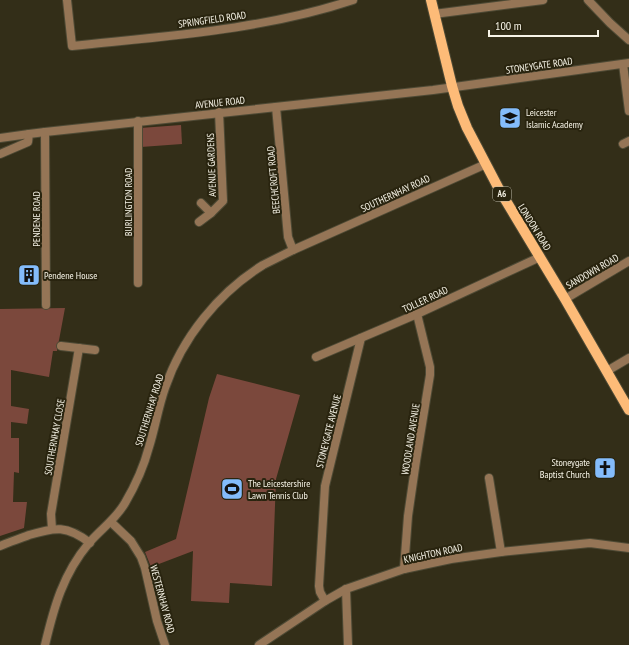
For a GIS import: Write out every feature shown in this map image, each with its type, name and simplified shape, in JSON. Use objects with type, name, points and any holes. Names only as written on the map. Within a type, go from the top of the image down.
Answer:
[{"type":"main road","name":"LONDON ROAD","points":[[431,0],[452,86],[467,128],[519,223],[629,410]]},
{"type":"street","name":"SPRINGFIELD ROAD","points":[[67,0],[72,46],[199,32],[293,17],[353,0]]},
{"type":"street","points":[[434,14],[543,0]]},
{"type":"street","points":[[593,1],[610,23],[629,40]]},
{"type":"street","points":[[626,64],[629,111]]},
{"type":"street","name":"STONEYGATE ROAD","points":[[452,86],[626,64]]},
{"type":"street","name":"AVENUE ROAD","points":[[0,138],[219,112],[433,90],[452,86]]},
{"type":"street","name":"BEECHCROFT ROAD","points":[[276,107],[288,237],[293,250]]},
{"type":"street","name":"AVENUE GARDENS","points":[[199,222],[223,201],[219,112]]},
{"type":"street","name":"BURLINGTON ROAD","points":[[138,121],[138,283]]},
{"type":"street","name":"PENDENE ROAD","points":[[45,132],[46,305]]},
{"type":"street","points":[[0,154],[28,142],[29,134]]},
{"type":"street","name":"SOUTHERNHAY ROAD","points":[[45,645],[54,606],[59,592],[77,560],[90,543],[111,522],[125,503],[143,466],[165,388],[178,358],[193,332],[207,314],[239,283],[263,265],[293,250],[486,164]]},
{"type":"street","name":"AVENUE GARDENS","points":[[201,203],[211,213]]},
{"type":"street","name":"TOLLER ROAD","points":[[316,357],[417,314],[540,257]]},
{"type":"street","name":"SANDOWN ROAD","points":[[565,299],[629,262]]},
{"type":"street","name":"WOODLAND AVENUE","points":[[404,569],[408,516],[430,376],[430,367],[417,314]]},
{"type":"street","name":"STONEYGATE AVENUE","points":[[325,601],[320,592],[319,586],[325,486],[361,338]]},
{"type":"street","points":[[61,346],[94,350]]},
{"type":"street","name":"SOUTHERNHAY CLOSE","points":[[52,528],[51,514],[79,348]]},
{"type":"street","points":[[607,371],[629,358]]},
{"type":"street","points":[[489,478],[501,552]]},
{"type":"street","name":"WESTERNHAY ROAD","points":[[111,522],[130,540],[141,557],[145,568],[157,621],[166,645]]},
{"type":"street","points":[[0,546],[52,528],[61,528],[71,531],[80,535],[90,543]]},
{"type":"street","name":"KNIGHTON ROAD","points":[[259,645],[325,601],[346,589],[404,569],[451,559],[501,552],[590,543],[629,548]]},
{"type":"street","points":[[346,589],[348,645]]},
{"type":"shaded area","points":[[181,125],[182,144],[141,147],[140,128]]},
{"type":"shaded area","points":[[65,308],[57,351],[53,351],[49,377],[11,370],[11,406],[29,409],[27,424],[11,422],[11,438],[19,438],[19,473],[14,472],[13,502],[27,502],[24,528],[0,536],[0,309]]},
{"type":"shaded area","name":"The Leicestershire Lawn Tennis Club","points":[[217,374],[300,395],[276,479],[272,586],[230,583],[229,603],[191,601],[193,551],[151,567],[145,552],[176,539],[209,398]]},
{"type":"place","name":"Leicester Islamic Academy","points":[[510,118]]},
{"type":"place","name":"Pendene House","points":[[29,275]]},
{"type":"place","name":"Stoneygate Baptist Church","points":[[605,468]]},
{"type":"place","name":"The Leicestershire Lawn Tennis Club","points":[[232,489]]}]
